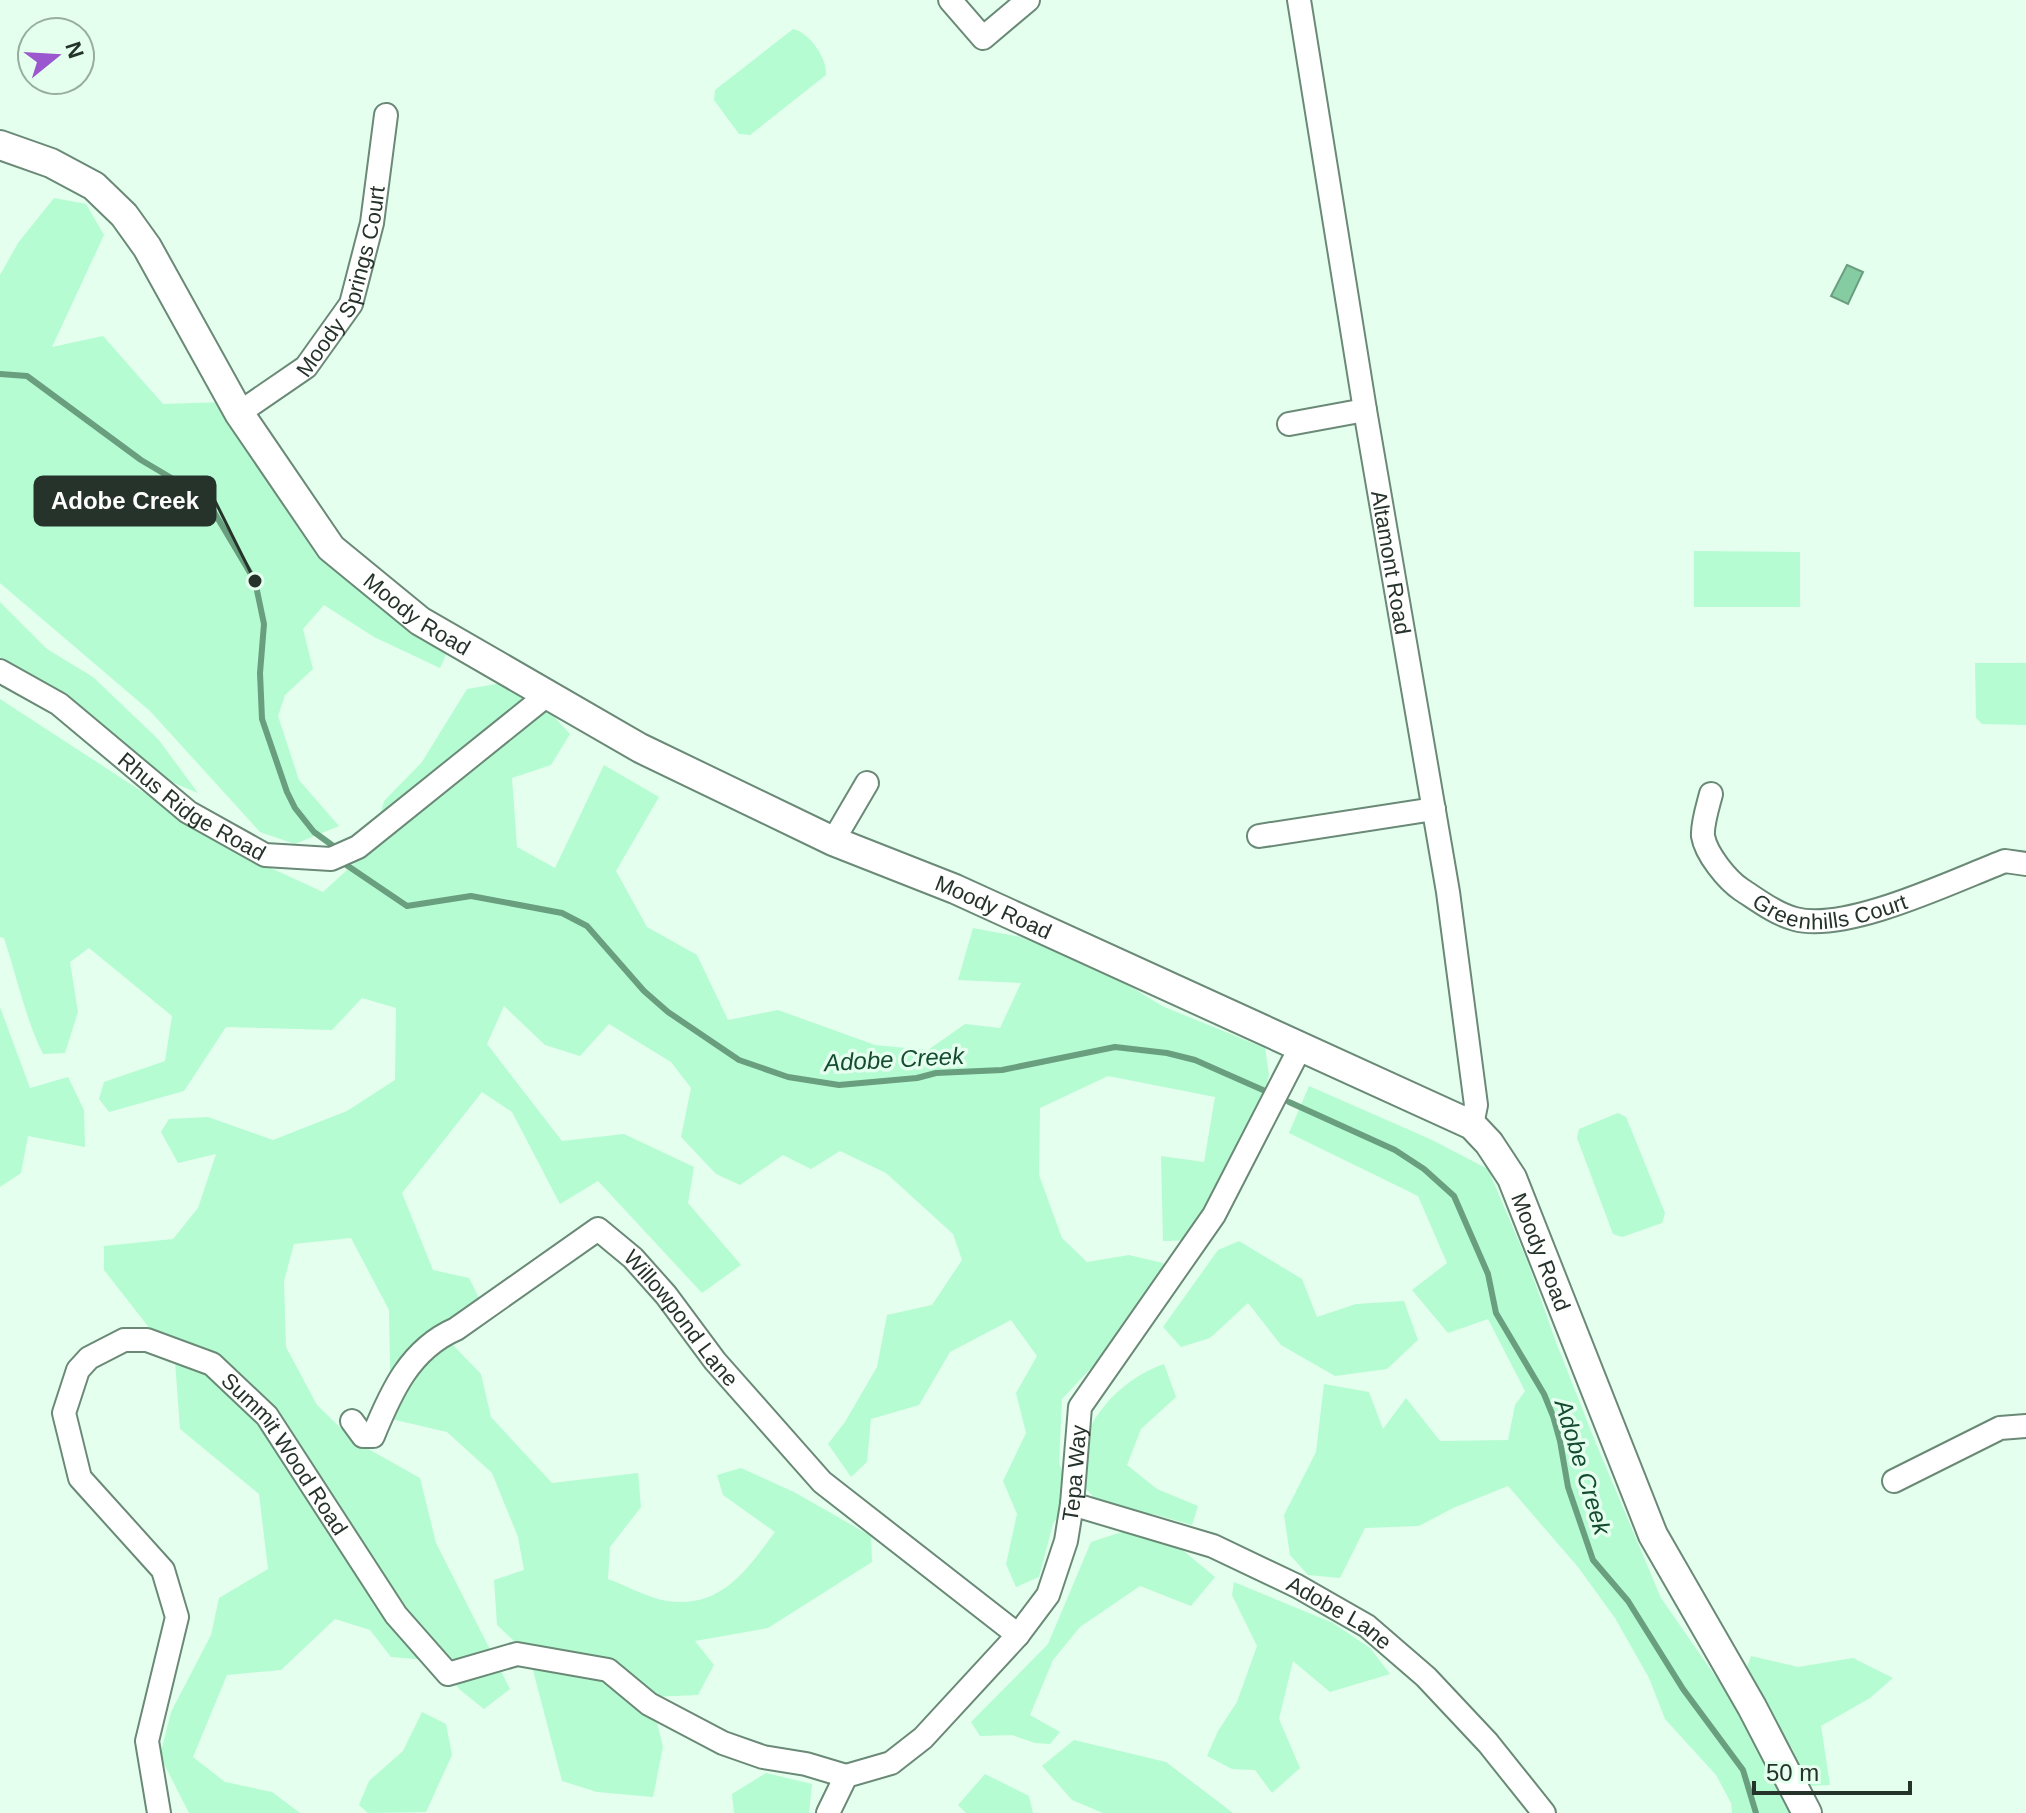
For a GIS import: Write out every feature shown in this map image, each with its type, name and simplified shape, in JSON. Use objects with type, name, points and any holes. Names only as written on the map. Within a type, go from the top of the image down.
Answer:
[{"type":"street","points":[[950,0],[983,38],[1028,0]]},
{"type":"street","name":"Altamont Road","points":[[1299,0],[1434,809],[1476,1105],[1472,1125]]},
{"type":"street","name":"Moody Springs Court","points":[[239,413],[306,367],[351,304],[372,223],[386,115]]},
{"type":"street","name":"Moody Road","points":[[0,145],[51,163],[94,186],[124,215],[147,247],[239,413],[331,548],[420,621],[640,748],[833,841],[955,889],[1472,1125],[1489,1143],[1512,1178],[1653,1535],[1752,1707],[1807,1813]]},
{"type":"street","points":[[1289,424],[1365,410]]},
{"type":"street","name":"Rhus Ridge Road","points":[[0,671],[59,704],[188,812],[265,855],[331,859],[358,847],[547,695]]},
{"type":"street","points":[[833,841],[867,783]]},
{"type":"street","name":"Greenhills Court","points":[[1711,794],[1703,835],[1710,854],[1735,885],[1772,909],[1796,920],[1830,922],[1857,916],[2005,861],[2026,864]]},
{"type":"street","points":[[1259,836],[1434,809]]},
{"type":"street","name":"Tepa Way","points":[[846,1776],[891,1763],[923,1738],[1018,1635],[1048,1595],[1066,1541],[1080,1407],[1214,1215],[1301,1046]]},
{"type":"street","name":"Willowpond Lane","points":[[352,1421],[363,1436],[373,1436],[390,1396],[412,1360],[442,1335],[456,1329],[598,1229],[633,1258],[650,1277],[715,1361],[822,1482],[1018,1635]]},
{"type":"street","name":"Summit Wood Road","points":[[159,1813],[147,1741],[177,1617],[163,1570],[80,1478],[64,1413],[78,1370],[89,1358],[124,1340],[147,1340],[212,1364],[267,1416],[396,1615],[448,1674],[517,1654],[608,1670],[649,1704],[723,1743],[763,1757],[806,1764],[846,1776]]},
{"type":"street","points":[[1894,1481],[2000,1428],[2026,1426]]},
{"type":"street","name":"Adobe Lane","points":[[1072,1504],[1213,1546],[1297,1586],[1367,1626],[1426,1677],[1488,1743],[1544,1813]]},
{"type":"street","points":[[828,1813],[846,1776]]},
{"type":"shaded area","points":[[793,29],[805,35],[816,47],[824,61],[826,75],[750,135],[739,134],[714,100],[715,90]]},
{"type":"shaded area","points":[[54,198],[86,204],[104,235],[52,347],[103,336],[163,404],[225,402],[262,459],[450,646],[440,668],[374,637],[324,605],[303,629],[313,669],[285,695],[278,716],[299,780],[339,826],[295,844],[260,832],[150,711],[0,583],[0,275],[18,243]]},
{"type":"shaded area","points":[[1847,265],[1863,272],[1848,304],[1831,296]]},
{"type":"shaded area","points":[[1694,551],[1800,552],[1800,607],[1694,607]]},
{"type":"shaded area","points":[[0,602],[47,649],[93,677],[158,739],[198,793],[135,767],[54,717],[0,657]]},
{"type":"shaded area","points":[[1975,663],[2026,663],[2026,725],[1982,724],[1976,718]]},
{"type":"shaded area","points":[[520,680],[570,734],[551,765],[512,778],[517,847],[555,868],[604,765],[659,797],[616,871],[647,927],[697,955],[728,1020],[778,1010],[875,1045],[928,1050],[965,1024],[1000,1028],[1021,983],[958,980],[973,928],[1020,937],[1107,972],[1162,1006],[1265,1048],[1269,1075],[1250,1155],[1198,1240],[1163,1241],[1161,1156],[1204,1162],[1215,1097],[1108,1076],[1040,1108],[1039,1175],[1062,1238],[1087,1262],[1129,1255],[1163,1263],[1170,1283],[1123,1348],[1092,1367],[1062,1399],[1059,1464],[1075,1492],[1053,1524],[1039,1577],[1016,1587],[1006,1564],[1017,1514],[1003,1481],[1026,1433],[1016,1393],[1037,1356],[1011,1320],[950,1352],[919,1405],[871,1419],[867,1462],[851,1477],[828,1444],[845,1422],[877,1367],[887,1315],[932,1305],[962,1260],[953,1234],[886,1173],[840,1151],[811,1169],[783,1155],[740,1185],[716,1174],[681,1137],[691,1088],[671,1062],[609,1024],[580,1056],[545,1045],[504,1006],[487,1044],[562,1141],[624,1134],[694,1167],[688,1203],[741,1265],[702,1293],[598,1181],[560,1204],[512,1112],[482,1092],[402,1193],[433,1270],[469,1278],[481,1302],[449,1341],[481,1374],[491,1417],[552,1483],[638,1473],[641,1507],[610,1547],[608,1579],[645,1595],[686,1602],[717,1593],[742,1573],[775,1532],[723,1495],[717,1475],[741,1468],[794,1492],[871,1536],[872,1562],[768,1628],[695,1641],[714,1665],[698,1695],[651,1697],[663,1747],[653,1797],[597,1792],[562,1781],[529,1655],[497,1625],[494,1580],[524,1570],[518,1537],[492,1473],[447,1432],[391,1419],[389,1310],[351,1238],[294,1244],[284,1281],[286,1347],[317,1405],[354,1441],[420,1478],[436,1543],[510,1689],[484,1709],[459,1689],[439,1661],[391,1657],[370,1630],[335,1619],[281,1670],[227,1675],[193,1757],[225,1782],[272,1792],[300,1813],[189,1813],[160,1756],[171,1712],[211,1635],[219,1598],[268,1569],[259,1494],[180,1429],[175,1361],[104,1270],[104,1246],[173,1239],[198,1208],[216,1154],[178,1163],[161,1132],[169,1119],[208,1117],[273,1140],[347,1111],[395,1080],[396,1008],[362,998],[332,1030],[226,1027],[184,1091],[109,1112],[99,1099],[104,1082],[165,1061],[172,1016],[89,948],[70,962],[78,1012],[65,1053],[43,1054],[26,1012],[4,938],[0,937],[0,699],[172,811],[273,869],[323,892],[372,847],[384,801],[422,762],[467,689]]},
{"type":"shaded area","points":[[0,1007],[30,1088],[68,1077],[84,1110],[85,1147],[28,1136],[21,1173],[0,1187]]},
{"type":"shaded area","points":[[1309,1086],[1430,1139],[1488,1169],[1528,1263],[1595,1441],[1661,1598],[1752,1729],[1790,1813],[1732,1813],[1731,1803],[1716,1775],[1665,1719],[1649,1678],[1615,1618],[1578,1567],[1508,1486],[1453,1508],[1419,1526],[1365,1528],[1340,1578],[1308,1575],[1290,1555],[1284,1515],[1316,1452],[1324,1384],[1369,1392],[1383,1429],[1406,1398],[1440,1441],[1508,1440],[1515,1405],[1525,1391],[1488,1319],[1448,1333],[1412,1290],[1447,1263],[1418,1196],[1289,1133]]},
{"type":"shaded area","points":[[1618,1113],[1626,1117],[1665,1213],[1662,1223],[1622,1237],[1613,1234],[1577,1138],[1579,1129]]},
{"type":"shaded area","points":[[1239,1241],[1302,1279],[1317,1317],[1356,1304],[1404,1301],[1418,1340],[1387,1369],[1335,1376],[1281,1345],[1248,1303],[1210,1338],[1181,1347],[1163,1327],[1218,1250]]},
{"type":"shaded area","points":[[1164,1364],[1176,1397],[1141,1429],[1127,1465],[1157,1489],[1198,1506],[1192,1525],[1153,1514],[1123,1513],[1099,1503],[1078,1480],[1084,1441],[1099,1412],[1129,1383]]},
{"type":"shaded area","points":[[1125,1531],[1180,1548],[1215,1577],[1191,1606],[1140,1586],[1080,1627],[1053,1660],[1030,1715],[1060,1732],[1050,1744],[1035,1743],[1012,1735],[980,1736],[971,1722],[1048,1644],[1091,1542]]},
{"type":"shaded area","points":[[1234,1582],[1333,1623],[1370,1648],[1390,1674],[1330,1692],[1293,1661],[1279,1719],[1300,1768],[1272,1793],[1255,1770],[1232,1769],[1207,1756],[1218,1731],[1237,1702],[1257,1646],[1232,1595]]},
{"type":"shaded area","points":[[1751,1656],[1798,1667],[1853,1658],[1893,1678],[1870,1698],[1821,1726],[1830,1785],[1805,1786],[1793,1750],[1745,1673]]},
{"type":"shaded area","points":[[422,1712],[446,1724],[452,1755],[426,1812],[368,1813],[359,1805],[369,1781],[403,1751]]},
{"type":"shaded area","points":[[1074,1740],[1166,1762],[1233,1813],[1103,1813],[1072,1800],[1042,1766]]},
{"type":"shaded area","points":[[766,1773],[812,1784],[809,1813],[734,1813],[732,1794]]},
{"type":"shaded area","points":[[985,1774],[1029,1796],[1033,1813],[966,1813],[958,1805]]},
{"type":"waterway","name":"Adobe Creek","points":[[0,374],[27,376],[141,460],[195,492],[211,507],[255,581],[264,624],[260,673],[262,719],[287,792],[314,832],[336,848]]},
{"type":"waterway","name":"Adobe Creek","points":[[342,862],[407,906],[471,896],[562,913],[587,926],[644,991],[668,1012],[739,1060],[788,1077],[839,1085],[917,1078],[936,1073],[1002,1070],[1115,1047],[1167,1053],[1195,1060],[1272,1094]]},
{"type":"waterway","name":"Adobe Creek","points":[[1289,1102],[1395,1150],[1424,1169],[1454,1196],[1488,1274],[1496,1313],[1544,1394],[1553,1416],[1568,1487],[1593,1560],[1628,1601],[1683,1689],[1743,1770],[1756,1813]]},
{"type":"place","name":"Adobe Creek","points":[[255,581]]}]
